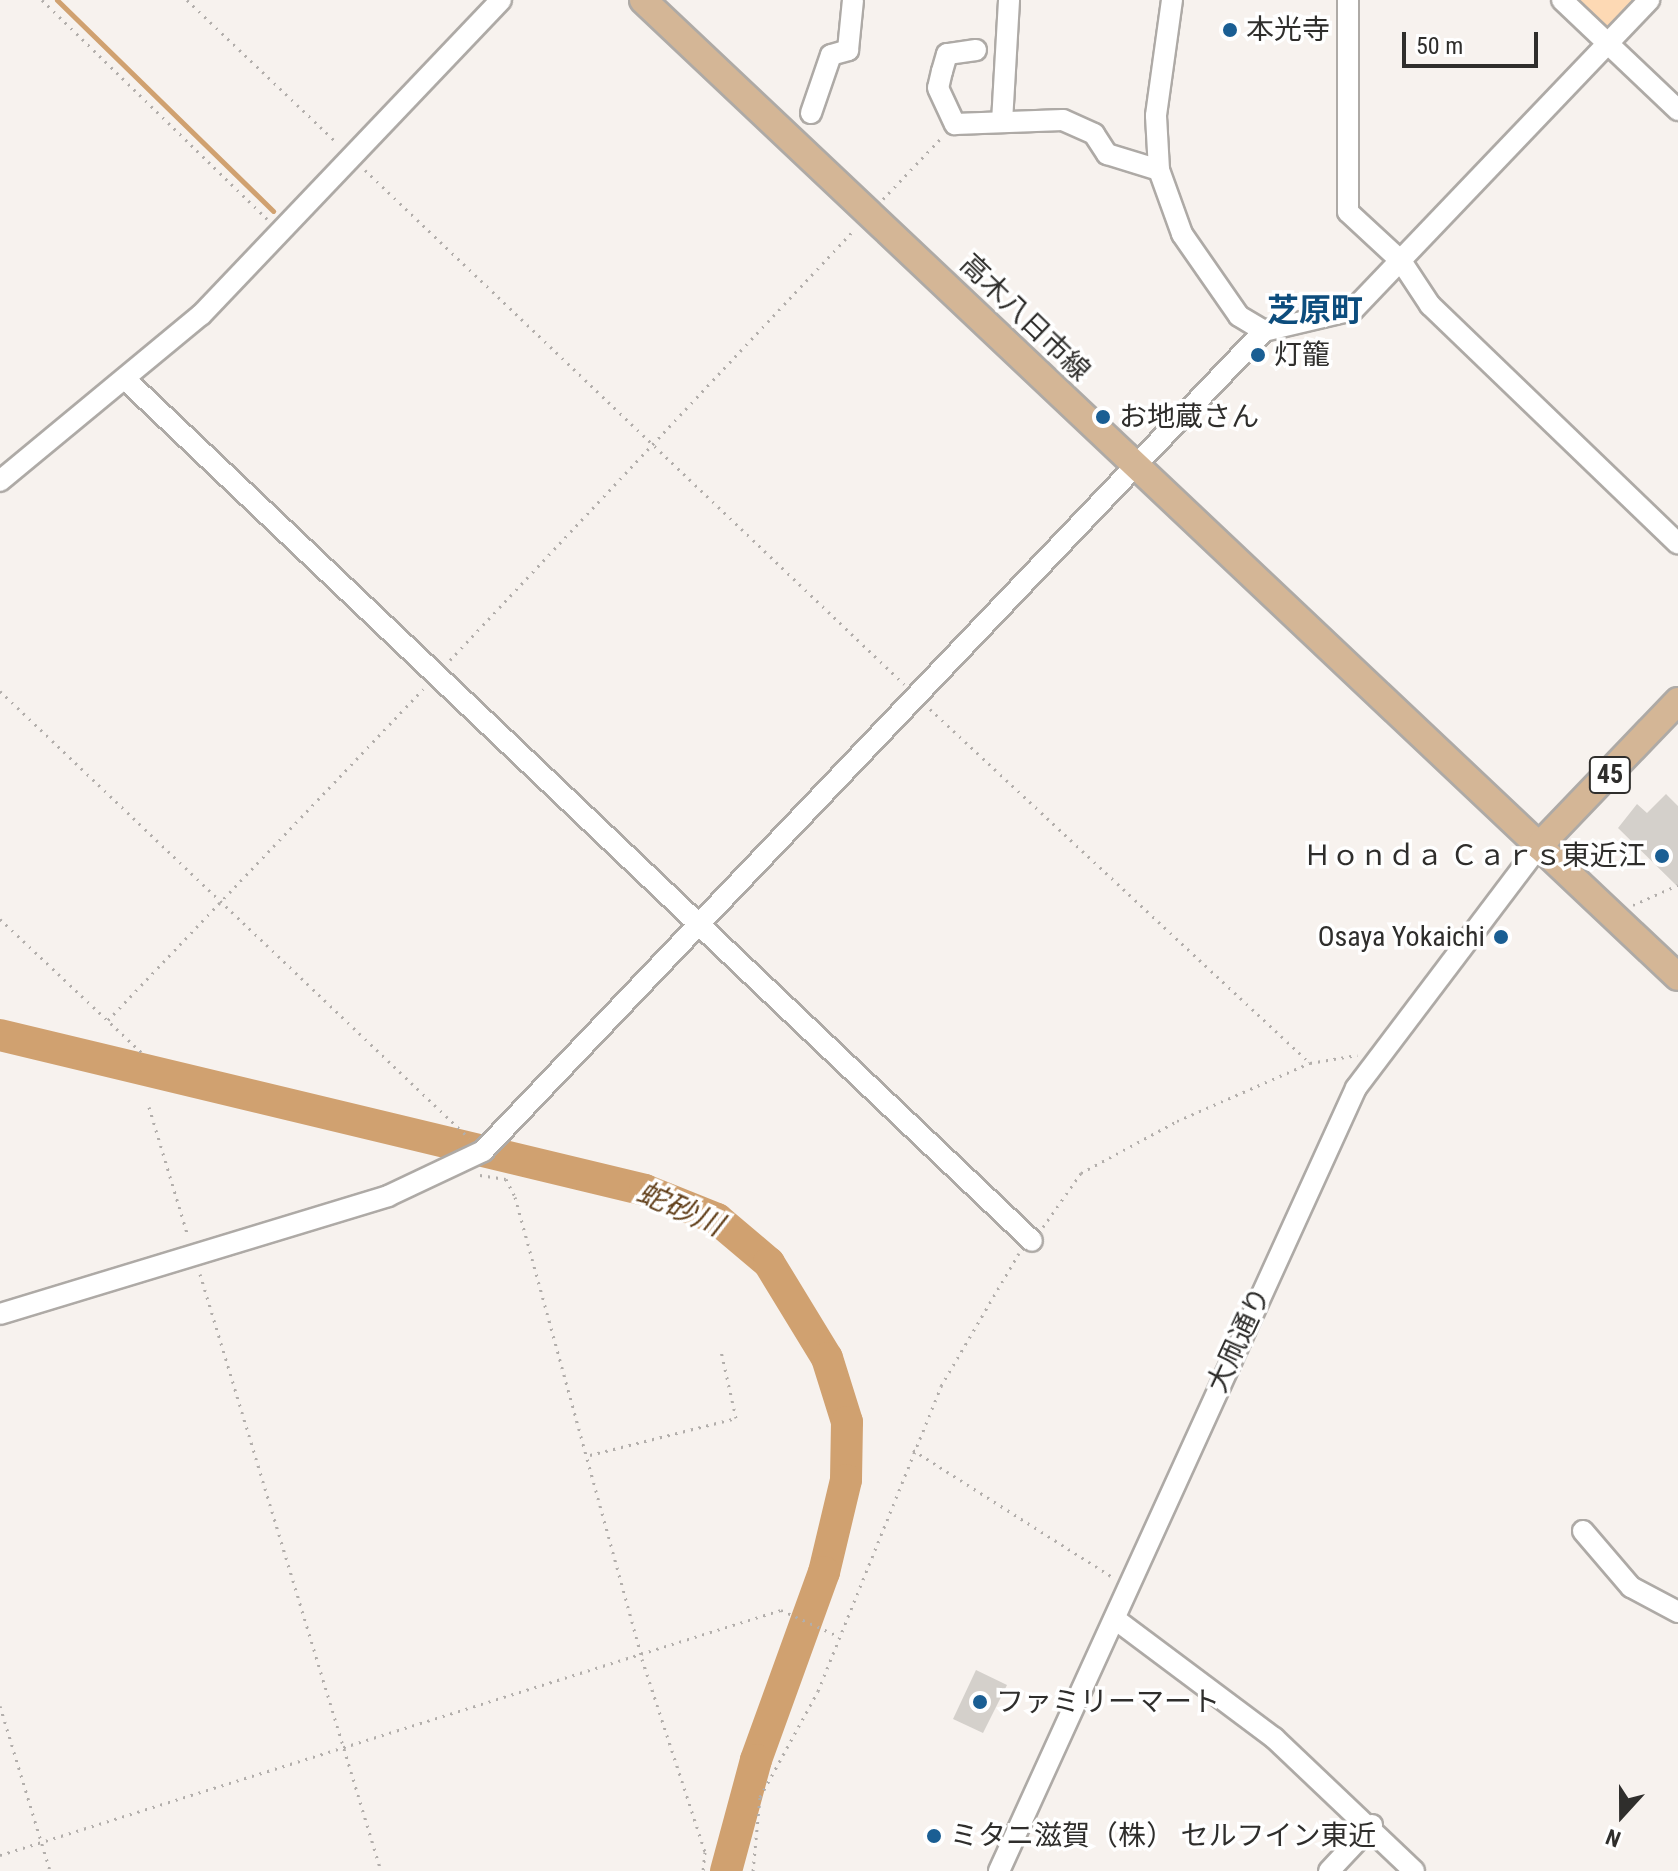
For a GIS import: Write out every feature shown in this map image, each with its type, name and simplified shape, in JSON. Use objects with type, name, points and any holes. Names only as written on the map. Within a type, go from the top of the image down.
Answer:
[{"type":"main road","name":"高木八日市線","points":[[643,0],[1678,977]]},
{"type":"main road","name":"45","points":[[1539,846],[1678,701]]},
{"type":"street","points":[[0,481],[125,379],[281,232],[501,0]]},
{"type":"street","points":[[811,113],[831,55],[848,50],[853,0]]},
{"type":"street","points":[[1002,122],[1009,0]]},
{"type":"street","points":[[1172,0],[1156,116],[1159,170],[1182,234],[1239,316],[1264,331]]},
{"type":"street","points":[[1348,0],[1348,212],[1401,261],[1430,305],[1678,544]]},
{"type":"street","points":[[1562,0],[1678,110]]},
{"type":"street","points":[[0,1314],[388,1196],[483,1151],[528,1112],[1264,331],[1353,310],[1649,0]]},
{"type":"street","points":[[976,50],[947,54],[942,71],[938,88],[955,124],[1063,120],[1094,134],[1107,154],[1159,170]]},
{"type":"street","points":[[125,379],[439,671],[1032,1241]]},
{"type":"street","name":"大凧通り","points":[[999,1871],[1373,1058],[1539,846]]},
{"type":"street","points":[[1583,1531],[1631,1587],[1678,1612]]},
{"type":"street","points":[[1115,1619],[1167,1651],[1372,1825],[1414,1871]]},
{"type":"street","points":[[1329,1871],[1372,1825]]},
{"type":"path","points":[[42,0],[281,232]]},
{"type":"path","points":[[187,0],[652,447],[1310,1063]]},
{"type":"path","points":[[108,1020],[955,124]]},
{"type":"path","points":[[0,691],[483,1151]]},
{"type":"path","points":[[1611,914],[1678,885]]},
{"type":"path","points":[[0,919],[141,1052]]},
{"type":"path","points":[[753,1871],[760,1797],[818,1691],[913,1450],[969,1330],[1081,1173],[1177,1121],[1310,1063],[1373,1058]]},
{"type":"path","points":[[149,1107],[381,1871]]},
{"type":"path","points":[[452,1168],[461,1177],[506,1179],[515,1197],[590,1455],[642,1659],[705,1852],[703,1871]]},
{"type":"path","points":[[590,1455],[736,1418],[721,1351]]},
{"type":"path","points":[[913,1450],[1129,1588]]},
{"type":"path","points":[[0,1855],[642,1659],[781,1610],[838,1636]]},
{"type":"path","points":[[0,1706],[50,1871]]},
{"type":"shaded area","points":[[1573,0],[1643,0],[1614,32]]},
{"type":"building","name":"Ｈｏｎｄａ Ｃａｒｓ東近江","points":[[1666,794],[1678,806],[1678,887],[1618,828],[1637,804],[1647,813]]},
{"type":"building","name":"ファミリーマート","points":[[976,1670],[1007,1685],[983,1733],[953,1719]]},
{"type":"waterway","points":[[57,0],[273,211]]},
{"type":"waterway","name":"蛇砂川","points":[[0,1035],[645,1190],[717,1219],[769,1263],[827,1358],[847,1422],[846,1480],[824,1572],[756,1760],[726,1871]]},
{"type":"place","name":"本光寺","points":[[1230,30]]},
{"type":"place","name":"灯籠","points":[[1258,355]]},
{"type":"place","name":"お地蔵さん","points":[[1103,417]]},
{"type":"place","name":"Ｈｏｎｄａ Ｃａｒｓ東近江","points":[[1662,856]]},
{"type":"place","name":"Osaya Yokaichi","points":[[1501,937]]},
{"type":"place","name":"ファミリーマート","points":[[980,1702]]},
{"type":"place","name":"ミタニ滋賀（株） セルフイン東近","points":[[934,1836]]},
{"type":"district","name":"芝原町","points":[[1315,310]]}]
